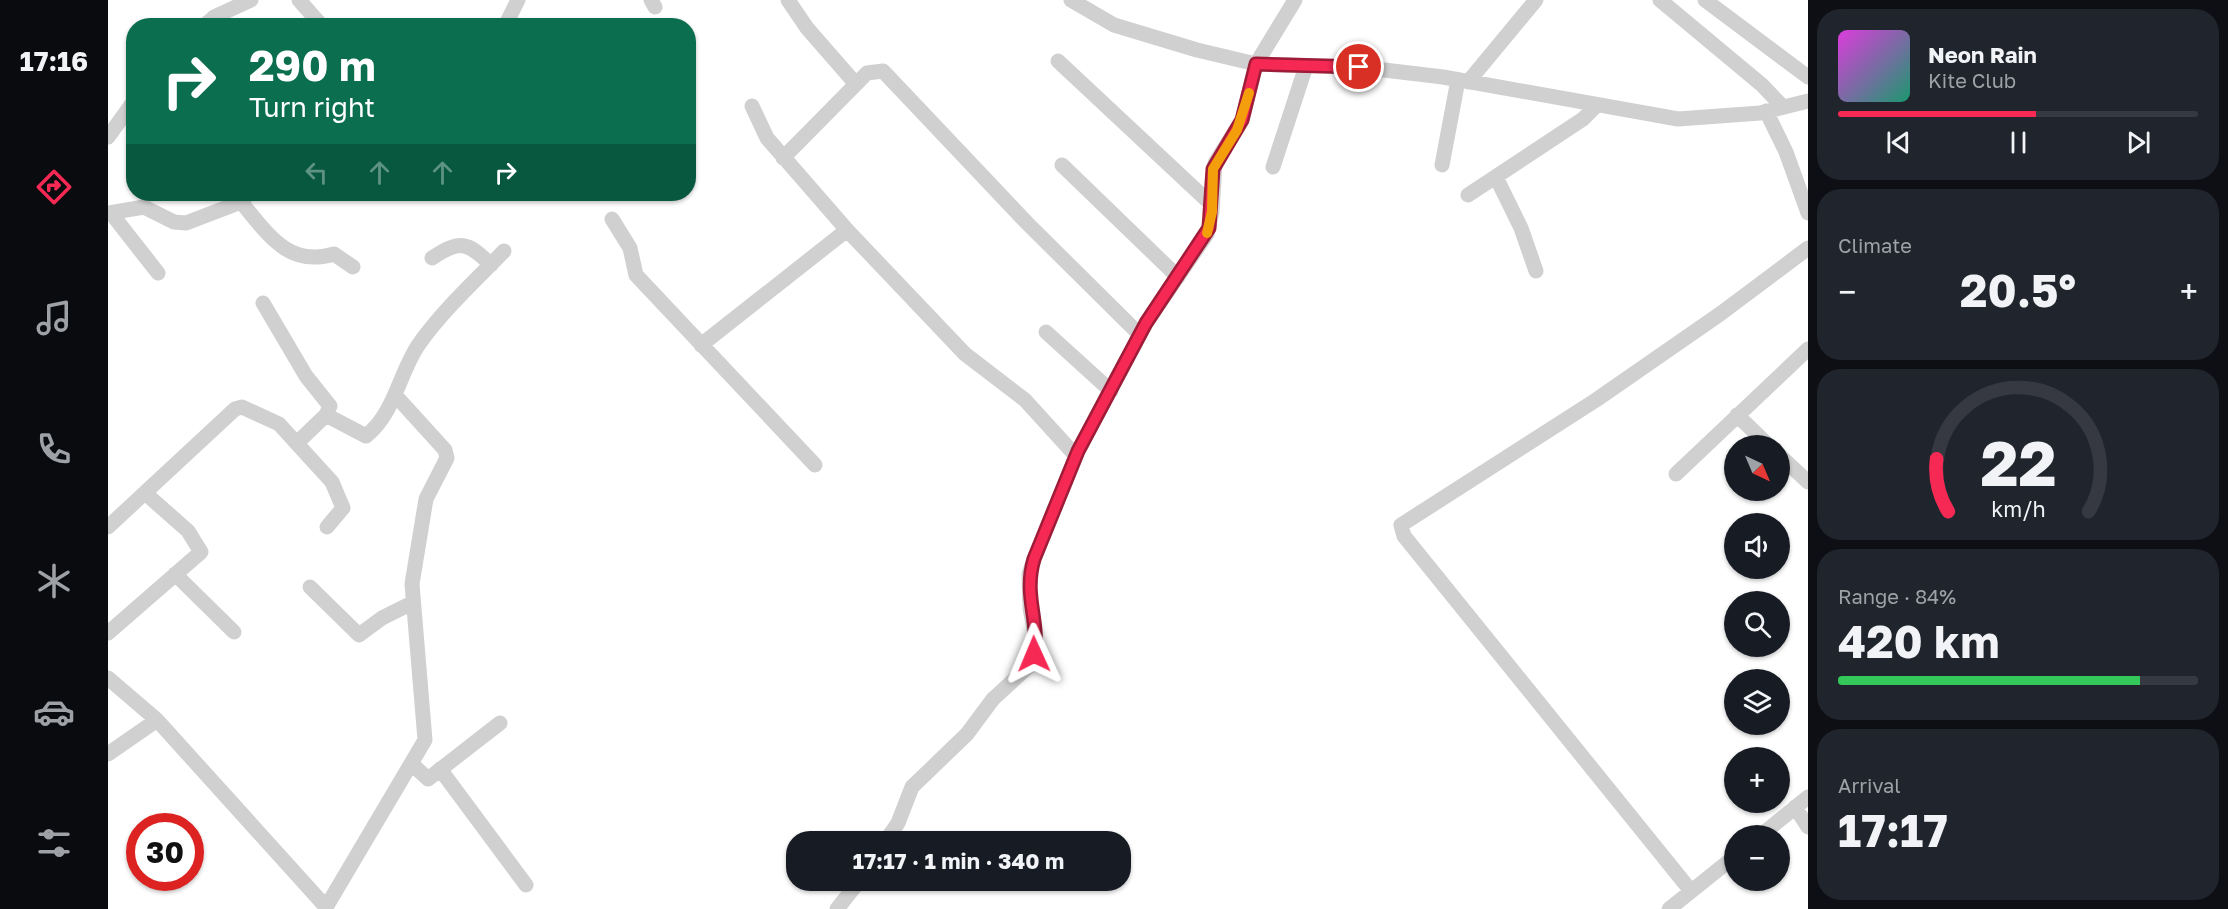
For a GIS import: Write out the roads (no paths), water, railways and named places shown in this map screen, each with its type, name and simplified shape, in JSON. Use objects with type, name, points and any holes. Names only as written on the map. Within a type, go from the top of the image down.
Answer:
[{"type":"street","points":[[298,0],[315,18]]},
{"type":"street","points":[[509,18],[518,0]]},
{"type":"street","points":[[788,0],[807,28],[855,83]]},
{"type":"street","points":[[1071,0],[1094,6],[1114,25],[1197,50],[1256,64],[1359,67],[1463,81],[1678,119],[1766,111],[1808,102]]},
{"type":"street","points":[[893,831],[912,787],[967,734],[993,699],[1029,666],[1036,640],[1030,608],[1029,574],[1076,456],[1140,335],[1206,234],[1212,205],[1213,169],[1242,120],[1256,64],[1295,0]]},
{"type":"street","points":[[1442,165],[1463,81],[1536,0]]},
{"type":"street","points":[[1660,0],[1761,85],[1783,107]]},
{"type":"street","points":[[1705,0],[1808,77]]},
{"type":"street","points":[[216,18],[240,2]]},
{"type":"street","points":[[1058,61],[1212,205]]},
{"type":"street","points":[[1273,167],[1306,66]]},
{"type":"street","points":[[783,158],[855,83],[867,73],[883,71],[1028,223],[1140,335]]},
{"type":"street","points":[[1468,195],[1583,119],[1597,105]]},
{"type":"street","points":[[752,106],[767,138],[847,230],[965,354],[1025,400],[1076,456]]},
{"type":"street","points":[[110,129],[126,110]]},
{"type":"street","points":[[1766,111],[1786,152],[1808,213]]},
{"type":"street","points":[[1062,165],[1178,277]]},
{"type":"street","points":[[1496,177],[1521,228],[1536,271]]},
{"type":"street","points":[[158,273],[110,213],[144,207],[174,222],[186,223],[237,201]]},
{"type":"street","points":[[246,201],[268,236],[292,253],[311,258],[334,254],[353,267]]},
{"type":"street","points":[[612,219],[630,248],[636,275],[815,465]]},
{"type":"street","points":[[701,345],[847,230]]},
{"type":"street","points":[[432,258],[447,248],[459,244],[472,246],[491,265]]},
{"type":"street","points":[[1691,891],[1404,536],[1401,525],[1596,400],[1720,314],[1808,248]]},
{"type":"street","points":[[326,415],[366,436],[372,431],[396,396],[419,344],[504,251]]},
{"type":"street","points":[[263,303],[306,376],[330,406],[326,415],[298,442]]},
{"type":"street","points":[[1047,332],[1111,391]]},
{"type":"street","points":[[1676,474],[1808,349]]},
{"type":"street","points":[[108,678],[157,720],[326,908],[366,838],[413,765],[425,740],[412,584],[426,499],[447,458],[445,450],[396,396]]},
{"type":"street","points":[[108,527],[235,409],[242,407],[272,420],[298,442],[332,482],[343,508],[327,527]]},
{"type":"street","points":[[1737,415],[1758,435]]},
{"type":"street","points":[[1790,465],[1808,482]]},
{"type":"street","points":[[108,633],[201,552],[188,531],[145,494]]},
{"type":"street","points":[[175,574],[234,632]]},
{"type":"street","points":[[310,587],[359,635],[382,618],[412,603]]},
{"type":"street","points":[[108,754],[157,720]]},
{"type":"street","points":[[413,765],[428,779],[500,723]]},
{"type":"street","points":[[440,769],[526,885]]},
{"type":"street","points":[[1773,825],[1808,797]]},
{"type":"street","points":[[1795,807],[1808,827]]},
{"type":"street","points":[[1669,909],[1724,865]]},
{"type":"street","points":[[837,909],[851,891]]}]
